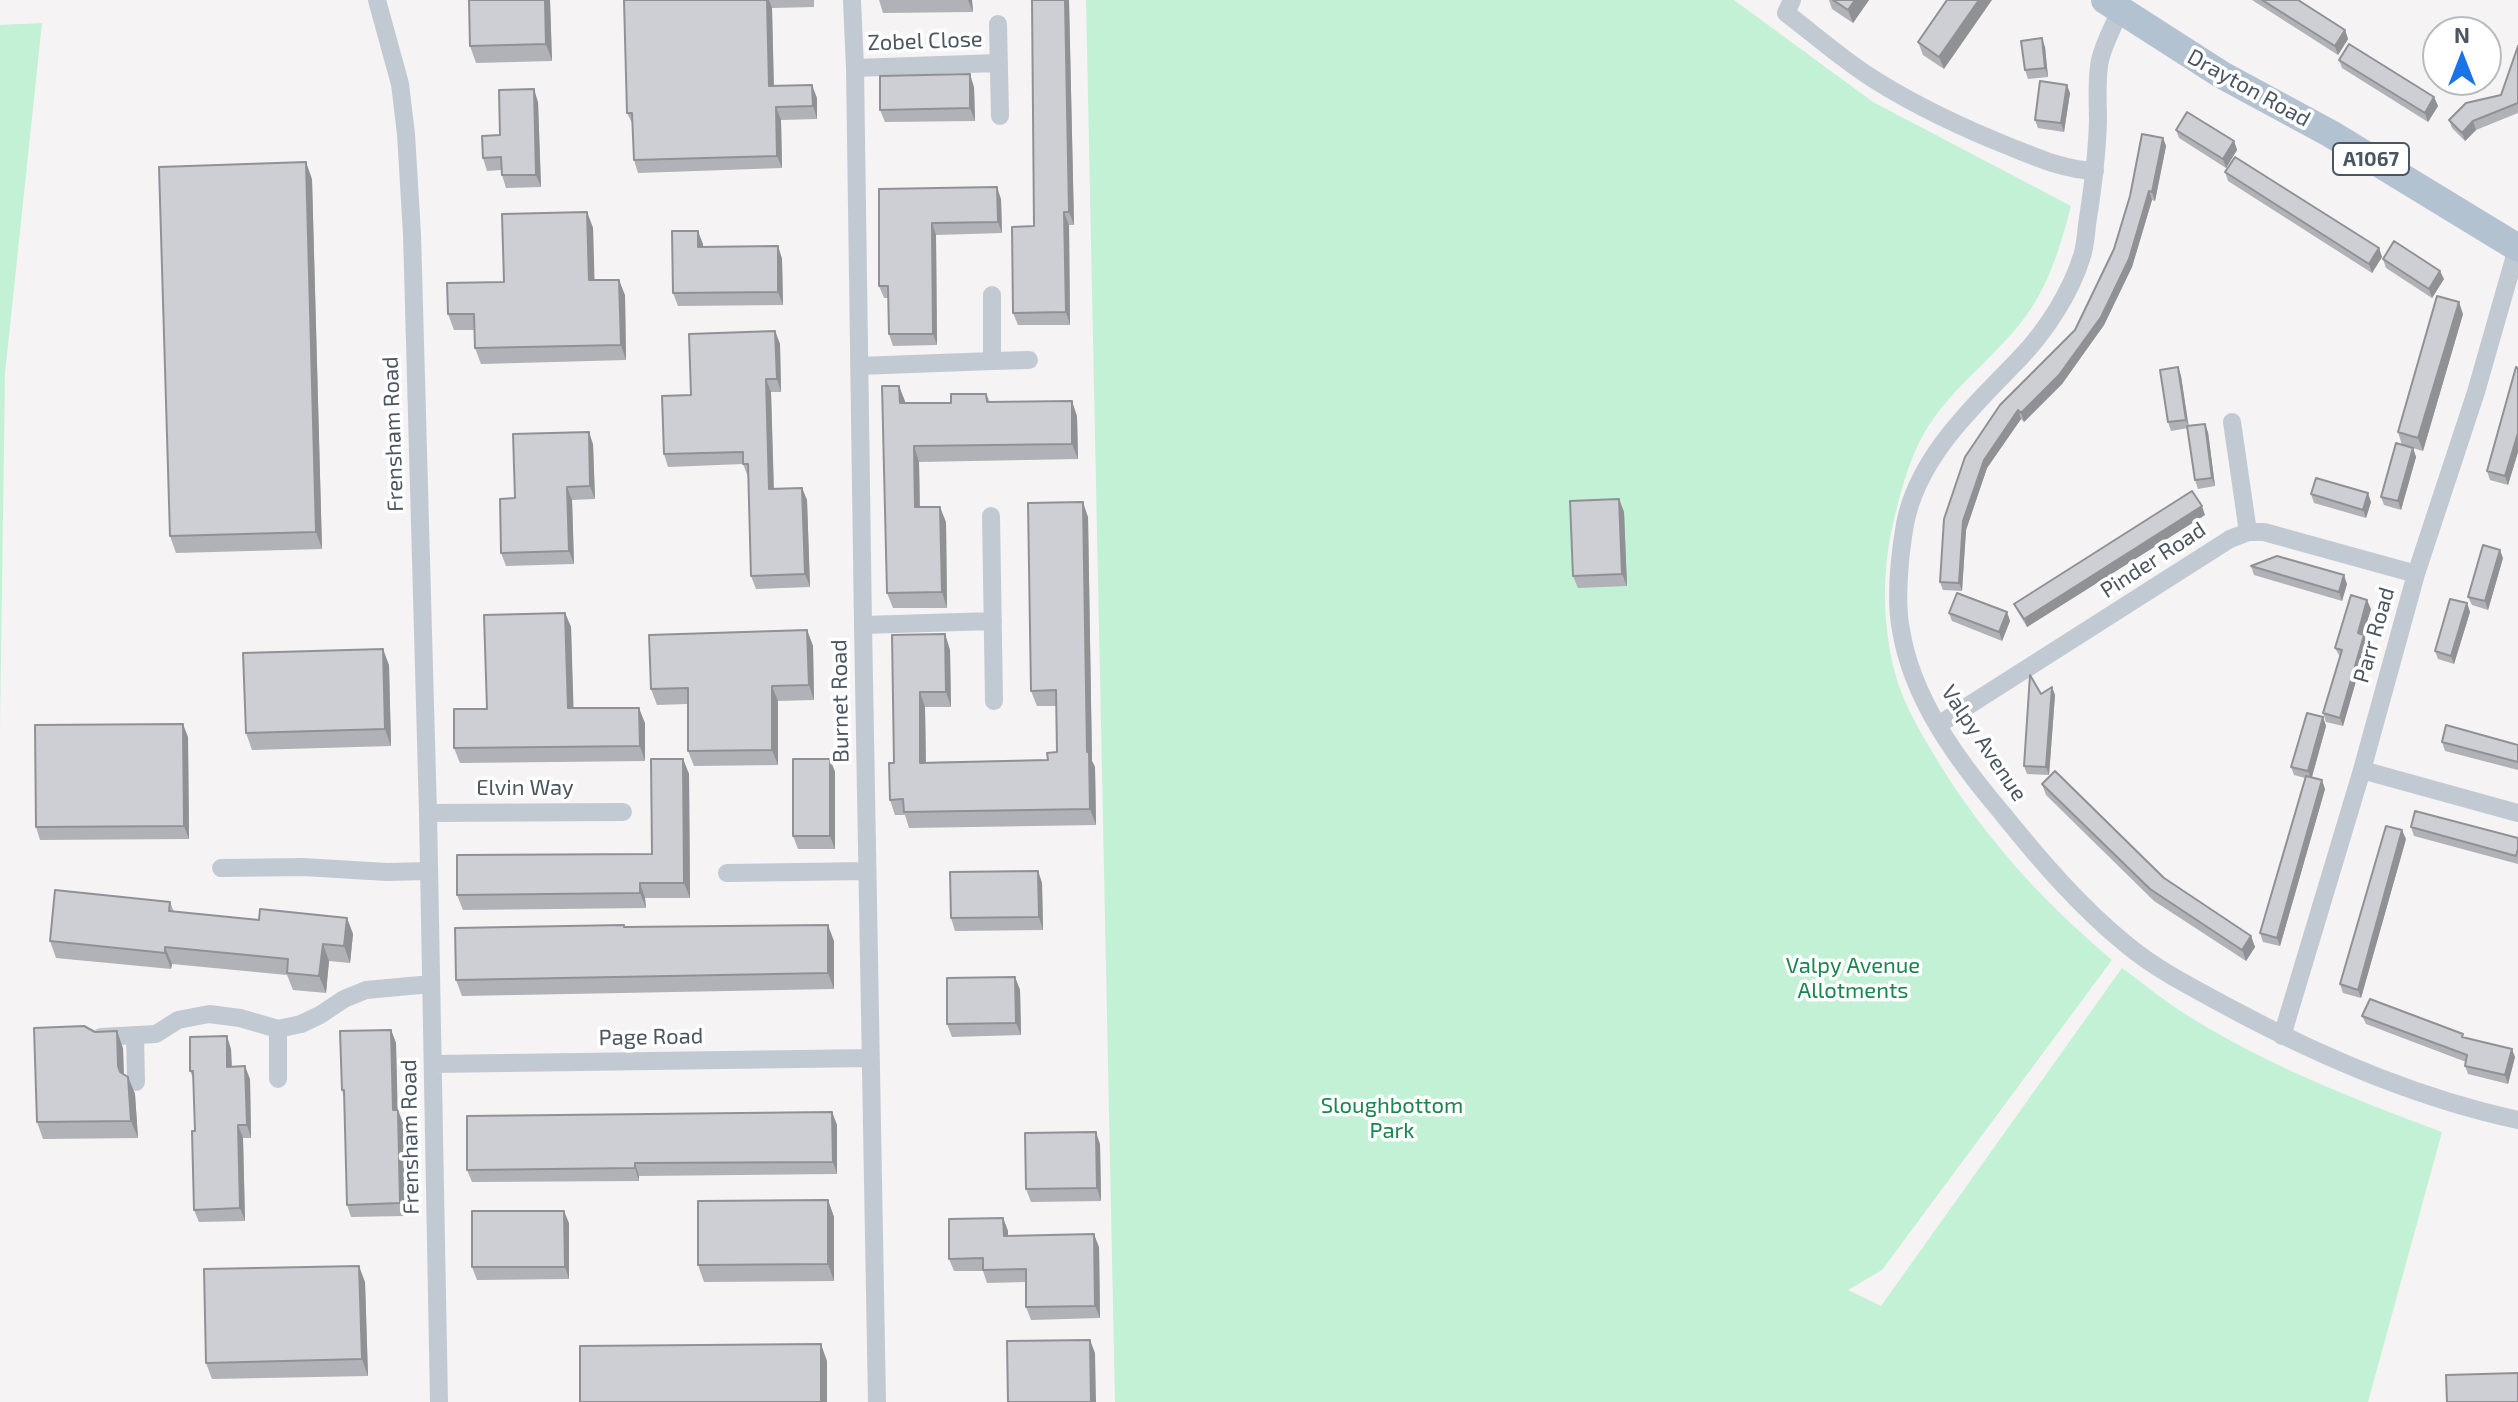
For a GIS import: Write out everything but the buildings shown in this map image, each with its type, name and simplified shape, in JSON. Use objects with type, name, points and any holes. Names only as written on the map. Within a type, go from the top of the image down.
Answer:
[{"type":"main road","name":"Drayton Road","points":[[2113,6],[2222,75],[2331,134],[2518,247]]},
{"type":"street","name":"Frensham Road","points":[[377,0],[400,84],[412,234],[428,813],[439,1402]]},
{"type":"street","name":"Burnet Road","points":[[852,0],[877,1402]]},
{"type":"street","points":[[1792,0],[1786,13],[1873,79],[1906,98],[1969,131],[2036,157],[2074,170],[2095,171]]},
{"type":"street","name":"Valpy Avenue","points":[[2113,6],[2099,62],[2095,171],[2083,255],[2055,315],[2022,356],[1958,423],[1917,487],[1906,523],[1900,587],[1901,632],[1924,701],[1978,784],[2031,849],[2068,890],[2128,946],[2194,989],[2282,1036],[2369,1075],[2445,1102],[2518,1120]]},
{"type":"street","name":"Zobel Close","points":[[998,24],[1000,116]]},
{"type":"street","name":"Zobel Close","points":[[855,68],[997,63]]},
{"type":"street","name":"Parr Road","points":[[2282,1036],[2362,770],[2416,574],[2476,392],[2518,247]]},
{"type":"street","points":[[992,295],[992,361]]},
{"type":"street","points":[[859,366],[1029,360]]},
{"type":"street","points":[[2232,422],[2248,532],[2264,532],[2416,574]]},
{"type":"street","points":[[991,516],[994,701]]},
{"type":"street","name":"Pinder Road","points":[[1938,725],[2230,539],[2248,532]]},
{"type":"street","points":[[863,625],[993,621]]},
{"type":"street","points":[[2362,770],[2518,813]]},
{"type":"street","name":"Elvin Way","points":[[428,813],[623,812]]},
{"type":"street","points":[[332,848],[332,868]]},
{"type":"street","points":[[221,868],[428,871]]},
{"type":"street","points":[[727,873],[867,871]]},
{"type":"street","points":[[101,1037],[156,1034],[178,1020],[209,1014],[240,1018],[278,1029],[301,1024],[366,990],[431,984]]},
{"type":"street","points":[[278,1029],[278,1079]]},
{"type":"street","points":[[135,1035],[136,1082]]},
{"type":"street","name":"Page Road","points":[[433,1064],[870,1058]]},
{"type":"green space","points":[[1086,0],[1734,0],[1873,102],[2071,206],[2049,275],[2026,316],[1948,400],[1922,437],[1910,464],[1891,531],[1885,612],[1890,653],[1902,693],[1920,732],[1950,780],[2012,863],[2060,913],[2112,960],[1882,1270],[1848,1290],[1881,1306],[2122,968],[2176,1008],[2272,1062],[2442,1132],[2368,1402],[1115,1402]]},
{"type":"green space","points":[[42,23],[5,373],[0,729],[0,25]]},
{"type":"park label","name":"Valpy Avenue Allotments","points":[[1853,978]]},
{"type":"park label","name":"Sloughbottom Park","points":[[1392,1118]]}]
